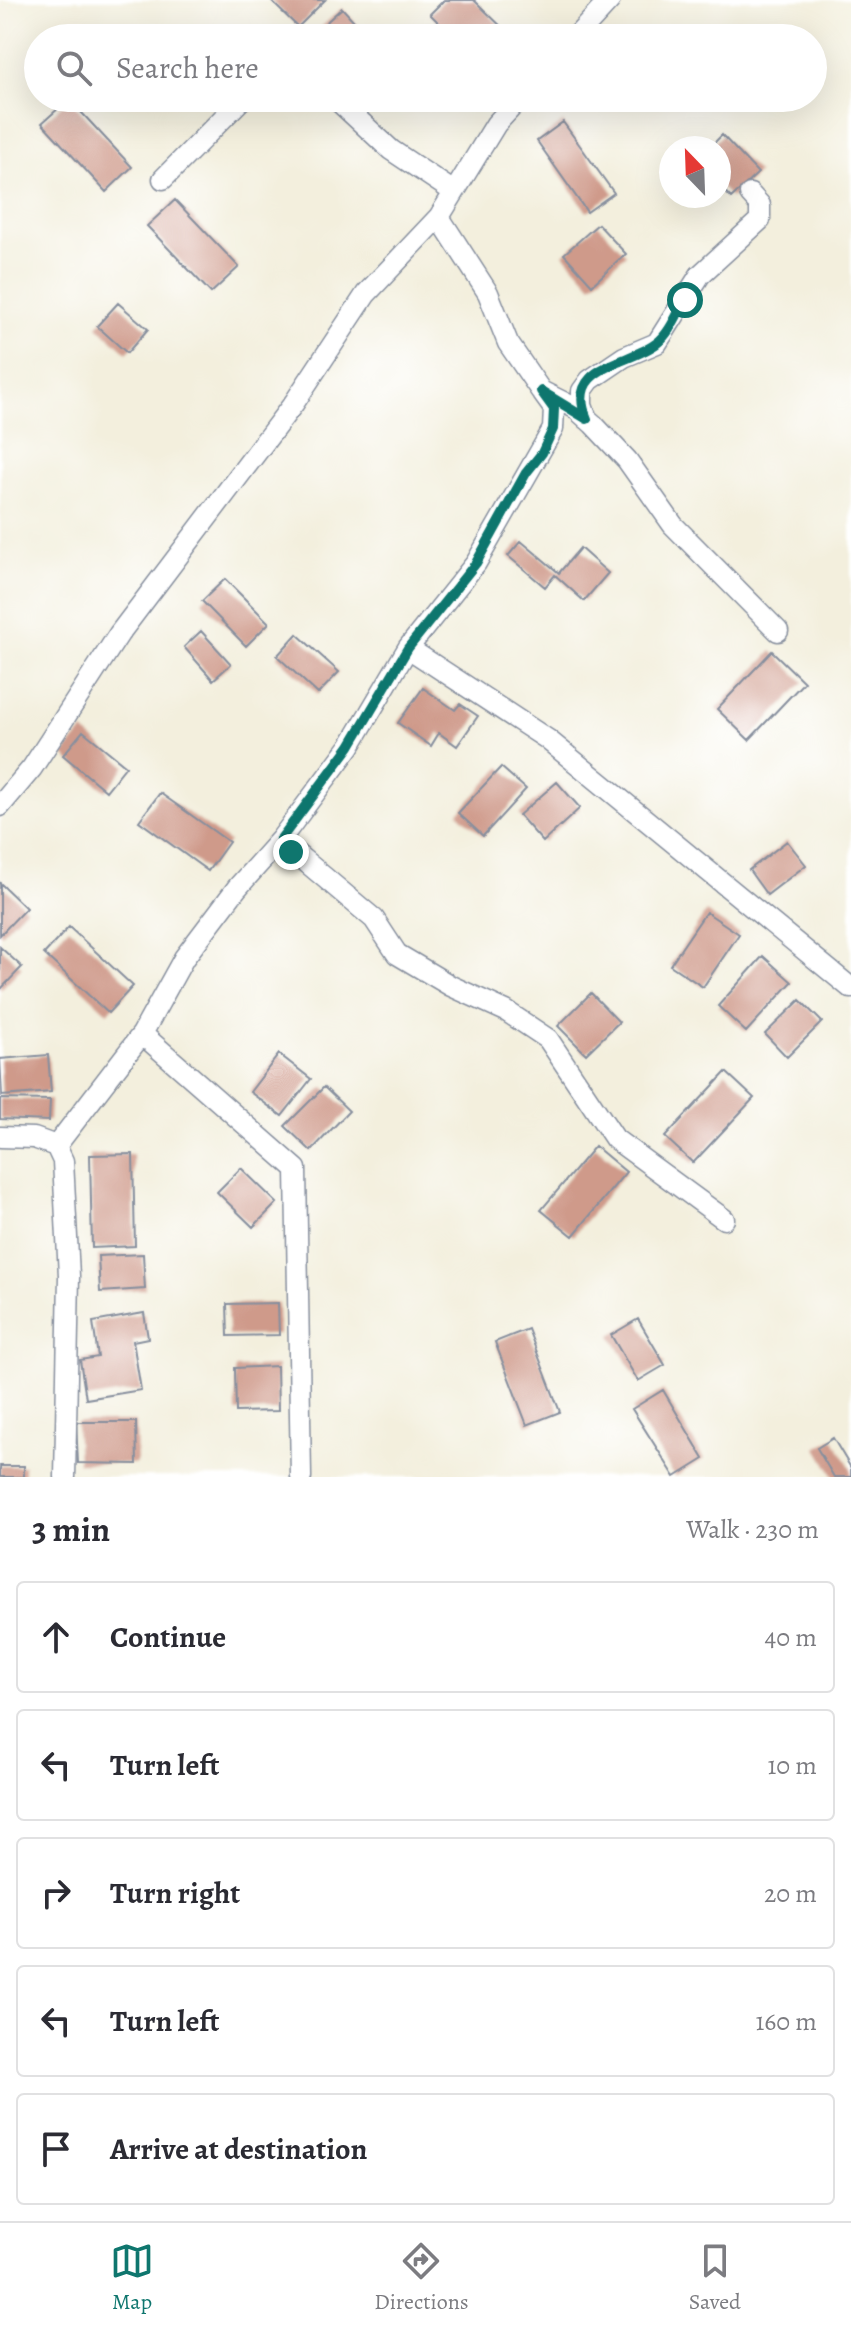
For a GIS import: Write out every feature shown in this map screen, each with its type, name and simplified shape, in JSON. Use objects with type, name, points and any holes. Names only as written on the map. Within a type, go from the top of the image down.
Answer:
[{"type":"street","points":[[588,24],[610,0]]},
{"type":"street","points":[[163,179],[229,112]]},
{"type":"street","points":[[350,112],[391,150],[454,192]]},
{"type":"street","points":[[0,806],[32,768],[119,634],[294,403],[366,294],[439,217],[496,124],[507,112]]},
{"type":"street","points":[[587,419],[582,405],[582,391],[590,380],[605,367],[657,343],[700,275],[760,220],[760,205],[750,194]]},
{"type":"street","points":[[56,1146],[142,1034],[184,958],[237,888],[280,840],[350,746],[408,648],[476,563],[526,473],[542,453],[553,429],[554,409],[508,343],[488,293],[439,217]]},
{"type":"street","points":[[541,391],[587,419],[627,460],[673,525],[778,631]]},
{"type":"street","points":[[408,648],[547,739],[851,988]]},
{"type":"street","points":[[280,840],[374,919],[397,954],[451,986],[506,1011],[548,1039],[615,1139],[724,1219]]},
{"type":"street","points":[[142,1034],[296,1169],[301,1477]]},
{"type":"street","points":[[0,1137],[34,1138],[56,1146],[63,1161],[69,1276],[65,1477]]},
{"type":"building","points":[[270,0],[325,0],[301,24],[295,24]]},
{"type":"building","points":[[444,0],[474,0],[499,24],[440,24],[430,14]]},
{"type":"building","points":[[342,8],[357,24],[324,24]]},
{"type":"building","points":[[54,112],[81,112],[132,167],[106,192],[42,123]]},
{"type":"building","points":[[563,122],[614,193],[587,212],[537,141]]},
{"type":"building","points":[[731,144],[758,173],[731,198]]},
{"type":"building","points":[[175,200],[239,267],[211,293],[147,226]]},
{"type":"building","points":[[598,224],[626,254],[592,285],[564,254]]},
{"type":"building","points":[[118,303],[148,329],[127,353],[97,326]]},
{"type":"building","points":[[521,541],[559,573],[580,548],[608,573],[584,601],[555,575],[545,587],[508,556]]},
{"type":"building","points":[[225,579],[269,623],[246,646],[202,601]]},
{"type":"building","points":[[201,631],[231,664],[213,680],[184,647]]},
{"type":"building","points":[[297,634],[339,672],[318,694],[277,656]]},
{"type":"building","points":[[772,651],[804,682],[749,740],[717,709]]},
{"type":"building","points":[[423,688],[455,710],[460,704],[478,716],[457,746],[439,733],[431,746],[398,723]]},
{"type":"building","points":[[83,731],[126,766],[106,791],[63,755]]},
{"type":"building","points":[[501,767],[526,789],[483,836],[458,813]]},
{"type":"building","points":[[557,782],[580,808],[543,842],[519,815]]},
{"type":"building","points":[[160,793],[229,842],[208,871],[139,821]]},
{"type":"building","points":[[787,841],[806,865],[767,895],[749,870]]},
{"type":"building","points":[[0,883],[26,908],[0,935]]},
{"type":"building","points":[[706,912],[739,934],[703,987],[670,965]]},
{"type":"building","points":[[69,927],[133,986],[108,1013],[44,954]]},
{"type":"building","points":[[0,947],[22,967],[0,990]]},
{"type":"building","points":[[763,956],[792,982],[746,1032],[718,1006]]},
{"type":"building","points":[[591,993],[619,1022],[586,1054],[558,1026]]},
{"type":"building","points":[[800,1000],[822,1022],[787,1057],[765,1034]]},
{"type":"building","points":[[279,1054],[311,1079],[282,1116],[250,1092]]},
{"type":"building","points":[[48,1055],[51,1092],[2,1096],[0,1059]]},
{"type":"building","points":[[726,1072],[754,1098],[693,1163],[665,1137]]},
{"type":"building","points":[[324,1087],[349,1111],[311,1151],[285,1126]]},
{"type":"building","points":[[0,1099],[50,1100],[49,1121],[0,1119]]},
{"type":"building","points":[[595,1146],[626,1172],[573,1236],[541,1210]]},
{"type":"building","points":[[133,1154],[135,1246],[92,1248],[90,1155]]},
{"type":"building","points":[[241,1168],[277,1203],[253,1227],[217,1192]]},
{"type":"building","points":[[143,1254],[145,1289],[100,1292],[98,1256]]},
{"type":"building","points":[[278,1303],[279,1335],[228,1336],[227,1304]]},
{"type":"building","points":[[144,1313],[148,1338],[133,1341],[141,1390],[86,1399],[80,1360],[98,1357],[93,1322]]},
{"type":"building","points":[[638,1319],[665,1365],[638,1381],[611,1335]]},
{"type":"building","points":[[528,1329],[560,1412],[527,1425],[495,1342]]},
{"type":"building","points":[[277,1366],[278,1411],[236,1412],[235,1368]]},
{"type":"building","points":[[663,1390],[704,1459],[675,1477],[632,1409]]},
{"type":"building","points":[[76,1422],[136,1422],[137,1464],[78,1463]]},
{"type":"building","points":[[833,1438],[851,1468],[851,1477],[834,1477],[817,1448]]},
{"type":"building","points":[[0,1466],[24,1466],[24,1477],[0,1477]]},
{"type":"route","points":[[291,852],[280,840],[350,746],[408,648],[476,563],[526,473],[542,453],[553,429],[554,409],[541,391],[575,408],[587,419],[582,405],[582,391],[590,380],[605,367],[657,343],[685,300]]}]
